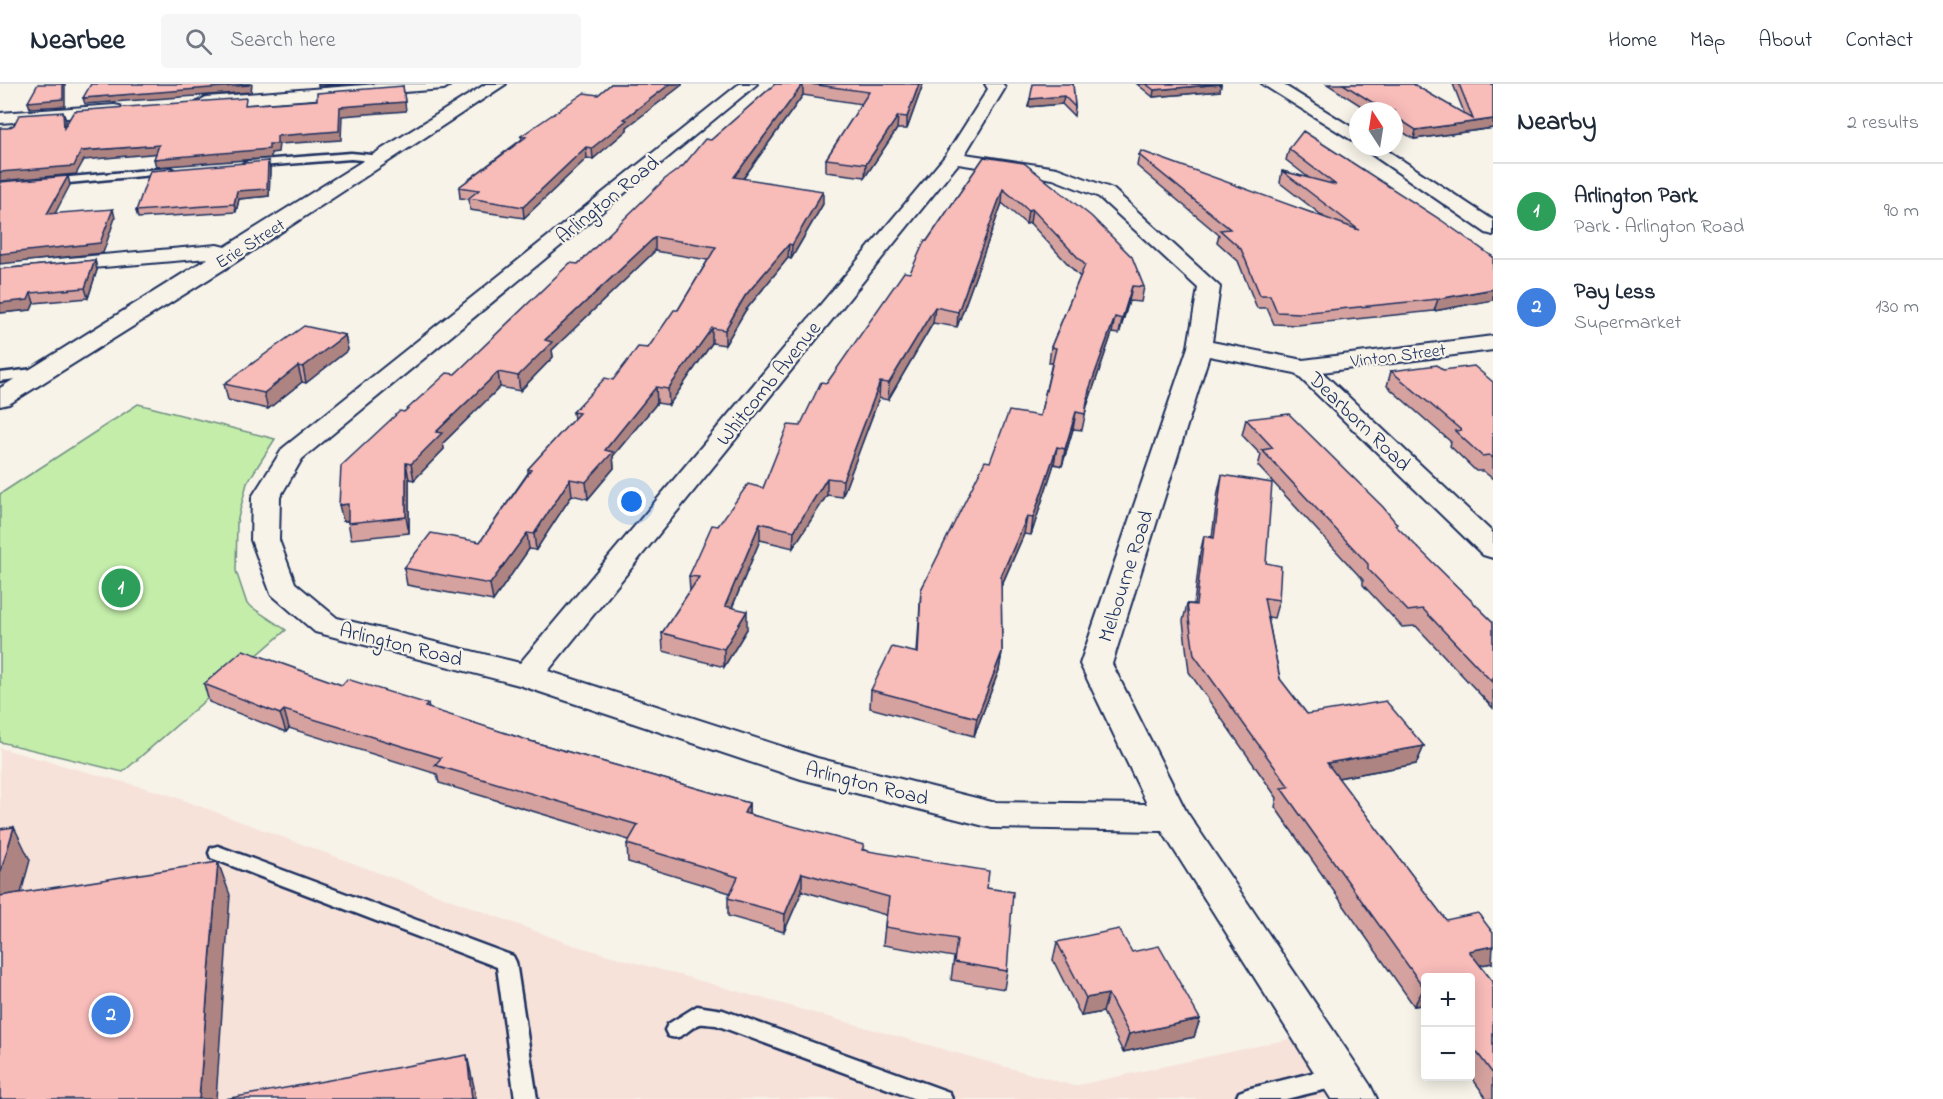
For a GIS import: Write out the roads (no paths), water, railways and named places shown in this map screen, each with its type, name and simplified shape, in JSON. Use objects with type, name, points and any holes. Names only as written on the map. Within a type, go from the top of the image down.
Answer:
[{"type":"street","points":[[189,104],[284,90],[444,84]]},
{"type":"street","points":[[468,84],[497,85]]},
{"type":"street","name":"Arlington Road","points":[[749,84],[292,454],[266,497],[265,540],[282,587],[326,625],[526,676],[813,770],[992,815],[1172,819]]},
{"type":"street","name":"Whitcomb Avenue","points":[[526,676],[953,158],[997,88],[993,84]]},
{"type":"street","points":[[1270,84],[1349,133]]},
{"type":"street","name":"Erie Street","points":[[0,399],[497,85]]},
{"type":"street","points":[[0,118],[130,108]]},
{"type":"street","points":[[1384,156],[1493,229]]},
{"type":"street","name":"Melbourne Road","points":[[953,158],[1057,174],[1106,193],[1209,287],[1200,347],[1096,664],[1172,819],[1347,1088]]},
{"type":"street","points":[[0,270],[217,251],[223,260]]},
{"type":"street","name":"Vinton Street","points":[[1303,367],[1493,342]]},
{"type":"street","name":"Dearborn Road","points":[[1200,347],[1303,367],[1493,549]]},
{"type":"lane","points":[[234,166],[351,156],[382,159]]},
{"type":"lane","points":[[35,183],[176,171]]},
{"type":"lane","points":[[0,377],[43,372]]},
{"type":"lane","points":[[219,853],[506,962],[526,1099]]},
{"type":"lane","points":[[675,1030],[697,1015],[716,1016],[941,1099]]},
{"type":"lane","points":[[1247,1099],[1347,1088]]},
{"type":"place","name":"Arlington Park","points":[[121,588]]},
{"type":"place","name":"Pay Less","points":[[111,1015]]}]
